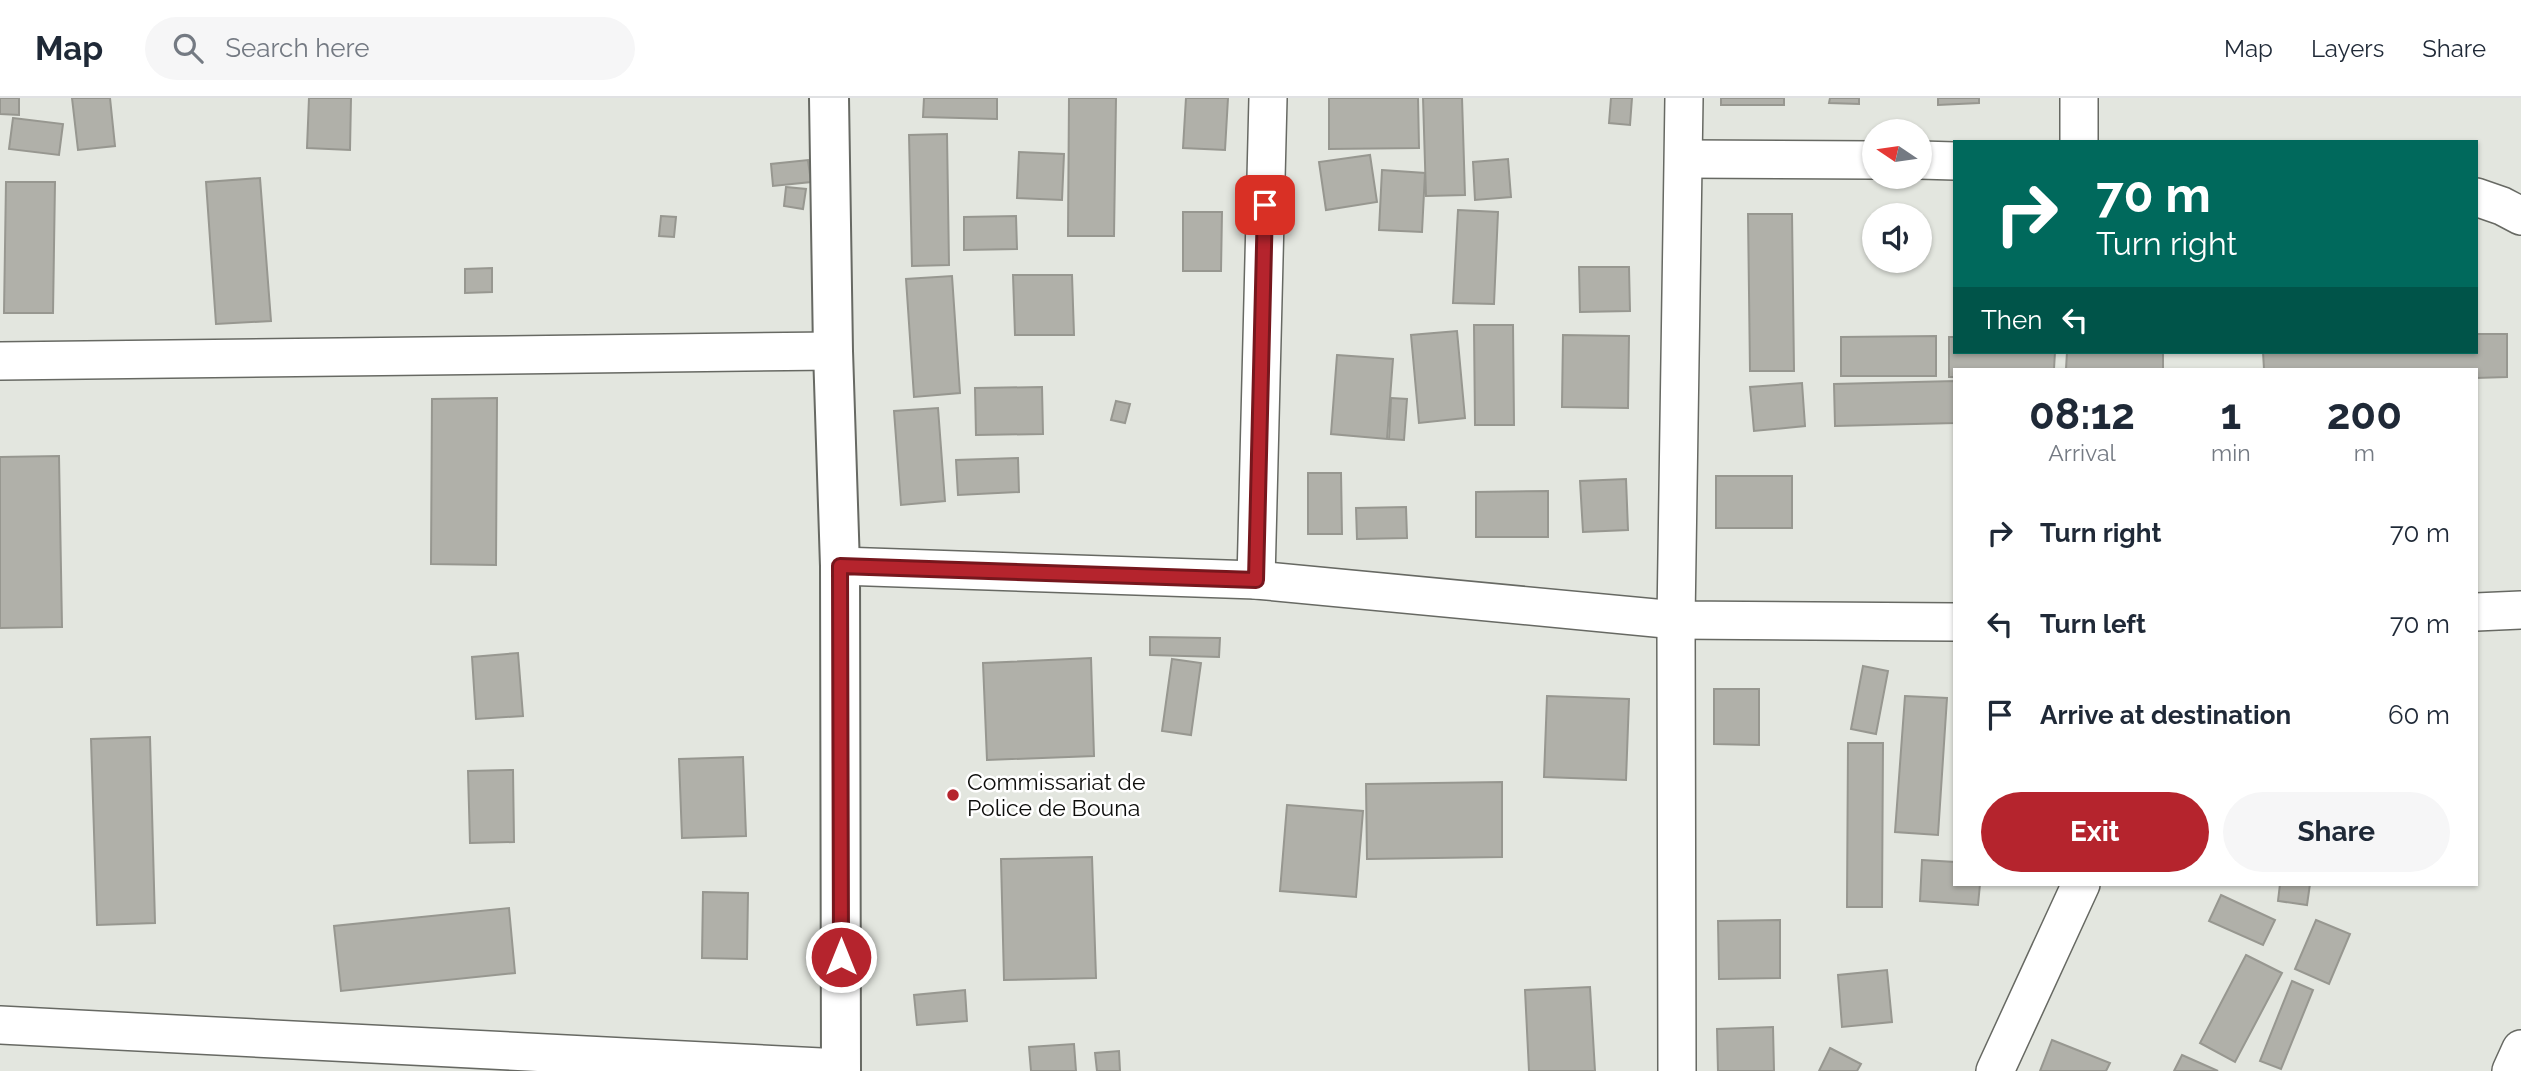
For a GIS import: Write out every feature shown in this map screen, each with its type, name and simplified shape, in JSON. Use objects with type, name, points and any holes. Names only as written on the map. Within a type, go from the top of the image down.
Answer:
[{"type":"main road","points":[[829,98],[840,566],[841,1070]]},
{"type":"street","points":[[1256,580],[1268,98]]},
{"type":"street","points":[[1677,1071],[1676,620],[1684,98]]},
{"type":"street","points":[[2079,98],[2079,140]]},
{"type":"street","points":[[1685,159],[1862,160]]},
{"type":"street","points":[[1932,160],[1953,161]]},
{"type":"street","points":[[2478,198],[2521,216]]},
{"type":"street","points":[[0,361],[833,351]]},
{"type":"street","points":[[840,566],[1256,580],[1676,620],[1953,622]]},
{"type":"street","points":[[2478,612],[2521,610]]},
{"type":"street","points":[[1994,1071],[2080,886]]},
{"type":"street","points":[[0,1025],[841,1070]]},
{"type":"street","points":[[2511,1071],[2521,1049]]},
{"type":"building","points":[[0,98],[19,98],[19,115],[0,114]]},
{"type":"building","points":[[72,98],[110,98],[115,146],[78,150]]},
{"type":"building","points":[[309,98],[351,98],[350,150],[307,148]]},
{"type":"building","points":[[924,98],[997,98],[997,119],[923,117]]},
{"type":"building","points":[[1069,98],[1116,98],[1114,236],[1068,236]]},
{"type":"building","points":[[1186,98],[1228,98],[1225,150],[1183,148]]},
{"type":"building","points":[[1329,98],[1418,98],[1419,148],[1329,149]]},
{"type":"building","points":[[1423,98],[1462,98],[1465,195],[1426,196]]},
{"type":"building","points":[[1611,98],[1632,98],[1630,125],[1609,123]]},
{"type":"building","points":[[1721,98],[1784,98],[1784,105],[1721,105]]},
{"type":"building","points":[[1830,98],[1859,98],[1859,104],[1829,103]]},
{"type":"building","points":[[1938,98],[1979,98],[1979,103],[1938,105]]},
{"type":"building","points":[[13,118],[63,124],[59,155],[9,149]]},
{"type":"building","points":[[947,134],[949,265],[912,266],[909,135]]},
{"type":"building","points":[[1019,152],[1064,154],[1062,200],[1017,198]]},
{"type":"building","points":[[1370,155],[1377,202],[1326,210],[1319,162]]},
{"type":"building","points":[[1508,159],[1511,197],[1475,200],[1473,162]]},
{"type":"building","points":[[808,160],[811,182],[773,186],[771,164]]},
{"type":"building","points":[[1382,170],[1425,173],[1422,232],[1379,230]]},
{"type":"building","points":[[260,178],[271,321],[216,324],[206,182]]},
{"type":"building","points":[[6,182],[55,182],[53,313],[4,313]]},
{"type":"building","points":[[786,187],[806,189],[803,209],[784,206]]},
{"type":"building","points":[[1458,210],[1498,212],[1494,304],[1453,303]]},
{"type":"building","points":[[1183,212],[1222,212],[1221,271],[1183,271]]},
{"type":"building","points":[[1748,214],[1792,214],[1794,371],[1750,371]]},
{"type":"building","points":[[661,216],[676,217],[674,237],[659,236]]},
{"type":"building","points":[[1016,216],[1017,249],[964,250],[964,217]]},
{"type":"building","points":[[1579,267],[1629,267],[1630,311],[1580,312]]},
{"type":"building","points":[[492,268],[492,292],[465,293],[465,269]]},
{"type":"building","points":[[1013,275],[1072,275],[1074,335],[1015,335]]},
{"type":"building","points":[[952,276],[960,393],[914,397],[906,279]]},
{"type":"building","points":[[1474,325],[1513,325],[1514,425],[1475,425]]},
{"type":"building","points":[[1457,331],[1465,418],[1419,423],[1411,335]]},
{"type":"building","points":[[2478,334],[2507,334],[2507,377],[2478,378],[2478,368],[2264,368],[2263,354],[2478,354]]},
{"type":"building","points":[[1563,335],[1629,336],[1628,408],[1562,407]]},
{"type":"building","points":[[1936,336],[1936,376],[1841,376],[1841,337]]},
{"type":"building","points":[[1949,337],[1953,337],[1953,354],[2055,354],[2054,368],[1953,368],[1953,377],[1949,377]]},
{"type":"building","points":[[2067,354],[2163,354],[2163,368],[2066,368]]},
{"type":"building","points":[[1337,355],[1393,359],[1387,439],[1331,434]]},
{"type":"building","points":[[1953,381],[1953,423],[1835,426],[1834,384]]},
{"type":"building","points":[[1802,383],[1805,426],[1754,431],[1750,387]]},
{"type":"building","points":[[1042,387],[1043,434],[976,435],[975,388]]},
{"type":"building","points":[[497,398],[496,565],[431,564],[432,399]]},
{"type":"building","points":[[1391,398],[1407,399],[1404,440],[1389,439]]},
{"type":"building","points":[[1116,401],[1130,404],[1125,423],[1111,420]]},
{"type":"building","points":[[938,408],[945,501],[901,505],[894,411]]},
{"type":"building","points":[[59,456],[62,627],[0,628],[0,457]]},
{"type":"building","points":[[1018,458],[1019,492],[958,495],[956,460]]},
{"type":"building","points":[[1308,473],[1341,473],[1342,534],[1308,534]]},
{"type":"building","points":[[1716,476],[1792,476],[1792,528],[1716,528]]},
{"type":"building","points":[[1626,479],[1628,530],[1583,532],[1580,481]]},
{"type":"building","points":[[1548,491],[1548,537],[1476,537],[1476,492]]},
{"type":"building","points":[[1406,507],[1407,538],[1357,539],[1356,508]]},
{"type":"building","points":[[1150,637],[1220,638],[1219,657],[1150,655]]},
{"type":"building","points":[[518,653],[523,716],[476,719],[472,657]]},
{"type":"building","points":[[1091,658],[1094,756],[987,760],[983,663]]},
{"type":"building","points":[[1172,659],[1201,663],[1191,735],[1162,731]]},
{"type":"building","points":[[1863,666],[1888,671],[1876,734],[1851,729]]},
{"type":"building","points":[[1714,689],[1759,689],[1759,745],[1714,744]]},
{"type":"building","points":[[1547,696],[1629,699],[1626,780],[1544,777]]},
{"type":"building","points":[[1905,696],[1947,698],[1938,835],[1895,832]]},
{"type":"building","points":[[150,737],[155,923],[97,925],[91,739]]},
{"type":"building","points":[[1848,743],[1883,743],[1882,907],[1847,907]]},
{"type":"building","points":[[743,757],[746,836],[682,838],[679,759]]},
{"type":"building","points":[[513,770],[514,842],[470,843],[468,771]]},
{"type":"building","points":[[1502,782],[1502,857],[1367,859],[1366,784]]},
{"type":"building","points":[[1287,805],[1363,811],[1356,897],[1280,891]]},
{"type":"building","points":[[1092,857],[1096,978],[1004,980],[1001,859]]},
{"type":"building","points":[[1922,860],[1953,862],[1953,886],[1980,886],[1978,905],[1920,901]]},
{"type":"building","points":[[2280,886],[2310,886],[2307,905],[2278,901]]},
{"type":"building","points":[[703,892],[748,893],[747,959],[702,958]]},
{"type":"building","points":[[2221,895],[2275,920],[2263,945],[2209,921]]},
{"type":"building","points":[[509,908],[515,973],[341,991],[334,926]]},
{"type":"building","points":[[1780,920],[1780,978],[1719,979],[1718,921]]},
{"type":"building","points":[[2316,920],[2350,934],[2329,984],[2295,969]]},
{"type":"building","points":[[2246,955],[2282,973],[2235,1062],[2200,1043]]},
{"type":"building","points":[[1887,970],[1892,1022],[1842,1027],[1838,975]]},
{"type":"building","points":[[2292,981],[2313,990],[2281,1069],[2260,1061]]},
{"type":"building","points":[[1590,987],[1595,1071],[1529,1071],[1525,990]]},
{"type":"building","points":[[965,990],[967,1021],[917,1025],[914,995]]},
{"type":"building","points":[[1773,1027],[1774,1071],[1718,1071],[1717,1029]]},
{"type":"building","points":[[2052,1040],[2110,1063],[2106,1071],[2040,1071]]},
{"type":"building","points":[[1074,1044],[1076,1071],[1031,1071],[1029,1047]]},
{"type":"building","points":[[1830,1048],[1861,1064],[1857,1071],[1819,1071]]},
{"type":"building","points":[[1119,1051],[1120,1071],[1097,1071],[1095,1053]]},
{"type":"building","points":[[2182,1055],[2218,1071],[2174,1071]]},
{"type":"place","name":"Commissariat de Police de Bouna","points":[[953,795]]},
{"type":"route","points":[[841,957],[840,566],[1256,580],[1265,205]]}]
